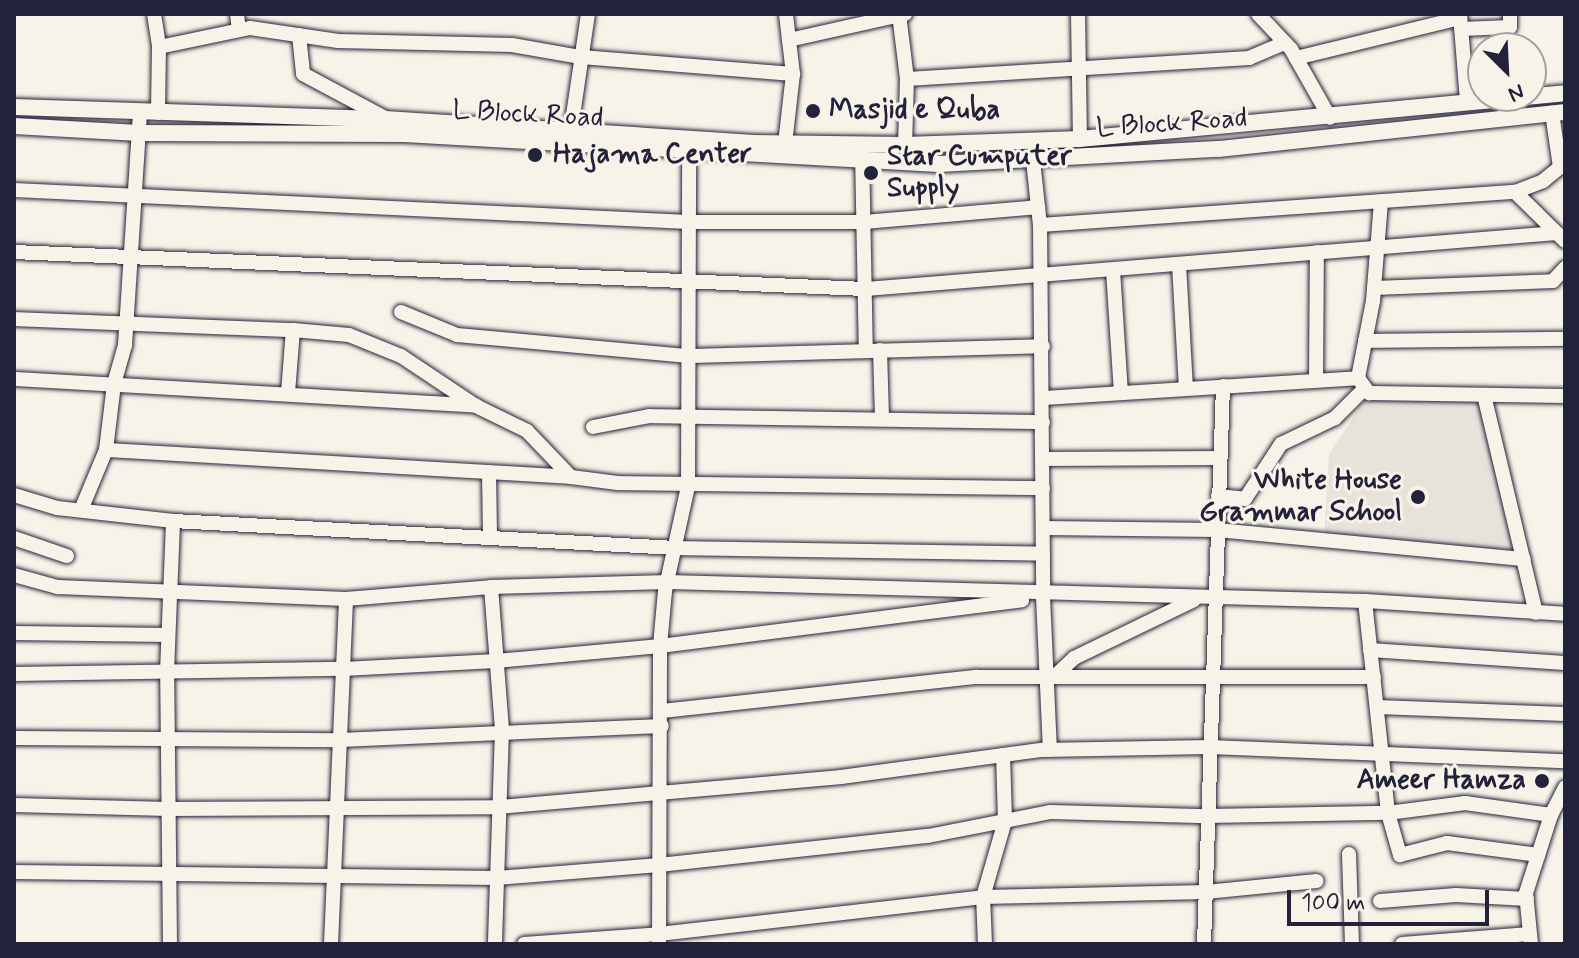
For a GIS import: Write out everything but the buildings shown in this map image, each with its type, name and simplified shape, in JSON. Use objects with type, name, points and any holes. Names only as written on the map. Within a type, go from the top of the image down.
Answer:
[{"type":"main road","name":"L Block Road","points":[[14,126],[139,133],[404,134],[862,153],[905,145],[1080,139],[1330,118],[1467,101]]},
{"type":"main road","name":"L Block Road","points":[[14,107],[385,119],[571,129],[689,145],[785,144],[938,164],[1219,149],[1559,112]]},
{"type":"street","points":[[154,14],[159,47],[158,113]]},
{"type":"street","points":[[237,14],[239,30]]},
{"type":"street","points":[[571,129],[588,14]]},
{"type":"street","points":[[785,144],[793,74],[786,14]]},
{"type":"street","points":[[789,40],[901,14],[907,79],[905,145]]},
{"type":"street","points":[[1078,14],[1080,139]]},
{"type":"street","points":[[1296,58],[1461,20],[1510,27],[1510,14]]},
{"type":"street","points":[[1269,17],[1330,118]]},
{"type":"street","points":[[1461,20],[1467,101]]},
{"type":"street","points":[[159,47],[250,28],[338,41],[512,45],[581,57],[793,74]]},
{"type":"street","points":[[299,35],[303,74],[385,119]]},
{"type":"street","points":[[907,79],[1079,66],[1249,58],[1285,43]]},
{"type":"street","points":[[1040,225],[1515,192],[1562,170],[1559,112]]},
{"type":"street","points":[[81,510],[106,450],[114,384],[125,345],[140,113]]},
{"type":"street","points":[[659,939],[660,646],[668,582],[688,486],[689,145]]},
{"type":"street","points":[[862,153],[866,289],[882,419]]},
{"type":"street","points":[[1033,160],[1040,225],[1043,595],[1051,675],[1050,750]]},
{"type":"street","points":[[14,190],[688,222],[864,222],[1038,207]]},
{"type":"street","points":[[1515,192],[1561,237]]},
{"type":"street","points":[[1218,496],[1245,499],[1281,444],[1335,418],[1362,383],[1381,202]]},
{"type":"street","points":[[14,252],[866,289],[1377,247],[1561,237]]},
{"type":"street","points":[[1316,380],[1317,252]]},
{"type":"street","points":[[1179,264],[1186,388]]},
{"type":"street","points":[[1374,288],[1553,281],[1565,268]]},
{"type":"street","points":[[1113,270],[1121,393]]},
{"type":"street","points":[[401,312],[457,335],[689,356],[1043,346]]},
{"type":"street","points":[[14,319],[127,321],[349,335],[401,356],[476,406],[527,431],[571,477]]},
{"type":"street","points":[[288,393],[293,330]]},
{"type":"street","points":[[1365,341],[1565,339]]},
{"type":"street","points":[[14,379],[476,406]]},
{"type":"street","points":[[1043,398],[1316,380],[1362,383]]},
{"type":"street","points":[[1362,383],[1369,393],[1565,396]]},
{"type":"street","points":[[1204,944],[1223,386]]},
{"type":"street","points":[[1484,395],[1536,613]]},
{"type":"street","points":[[593,427],[649,416],[1043,422]]},
{"type":"street","points":[[106,450],[688,486],[1043,488]]},
{"type":"street","points":[[1043,459],[1219,458]]},
{"type":"street","points":[[489,472],[490,538]]},
{"type":"street","points":[[14,495],[81,510],[173,521],[677,548],[1043,554]]},
{"type":"street","points":[[170,944],[167,672],[173,521]]},
{"type":"street","points":[[1043,528],[1216,530],[1524,559]]},
{"type":"street","points":[[14,538],[67,556]]},
{"type":"street","points":[[14,575],[58,587],[346,599],[491,587],[668,582],[1043,595],[1365,601],[1565,614]]},
{"type":"street","points":[[491,587],[502,730],[495,944]]},
{"type":"street","points":[[14,674],[343,669],[496,661],[660,646],[1043,595]]},
{"type":"street","points":[[1051,675],[1074,658],[1198,598]]},
{"type":"street","points":[[331,944],[346,599]]},
{"type":"street","points":[[1365,601],[1388,813],[1400,855],[1447,843],[1538,855]]},
{"type":"street","points":[[14,633],[168,635]]},
{"type":"street","points":[[1370,650],[1565,663]]},
{"type":"street","points":[[14,738],[340,740],[502,730],[662,718],[977,677],[1374,677]]},
{"type":"street","points":[[1377,707],[1565,714]]},
{"type":"street","points":[[14,805],[168,809],[499,807],[841,777],[1050,750],[1210,747],[1565,761]]},
{"type":"street","points":[[985,944],[983,897],[1005,821],[1003,755]]},
{"type":"street","points":[[1402,944],[1530,939],[1527,899],[1551,815],[1565,787]]},
{"type":"street","points":[[14,872],[497,878],[659,865],[928,836],[1050,812],[1208,816],[1388,813],[1465,803],[1551,815]]},
{"type":"street","points":[[1349,854],[1352,944]]},
{"type":"street","points":[[524,944],[659,939],[983,897],[1206,892],[1316,881]]},
{"type":"street","points":[[1380,901],[1456,895],[1527,899]]},
{"type":"shaded area","name":"White House Grammar School","points":[[1369,393],[1484,395],[1524,559],[1324,540],[1329,454]]},
{"type":"place","name":"Masjid e Quba","points":[[813,111]]},
{"type":"place","name":"Hajama Center","points":[[535,155]]},
{"type":"place","name":"Star Cumputer Supply","points":[[871,173]]},
{"type":"place","name":"White House Grammar School","points":[[1418,497]]},
{"type":"place","name":"Ameer Hamza","points":[[1542,781]]}]
